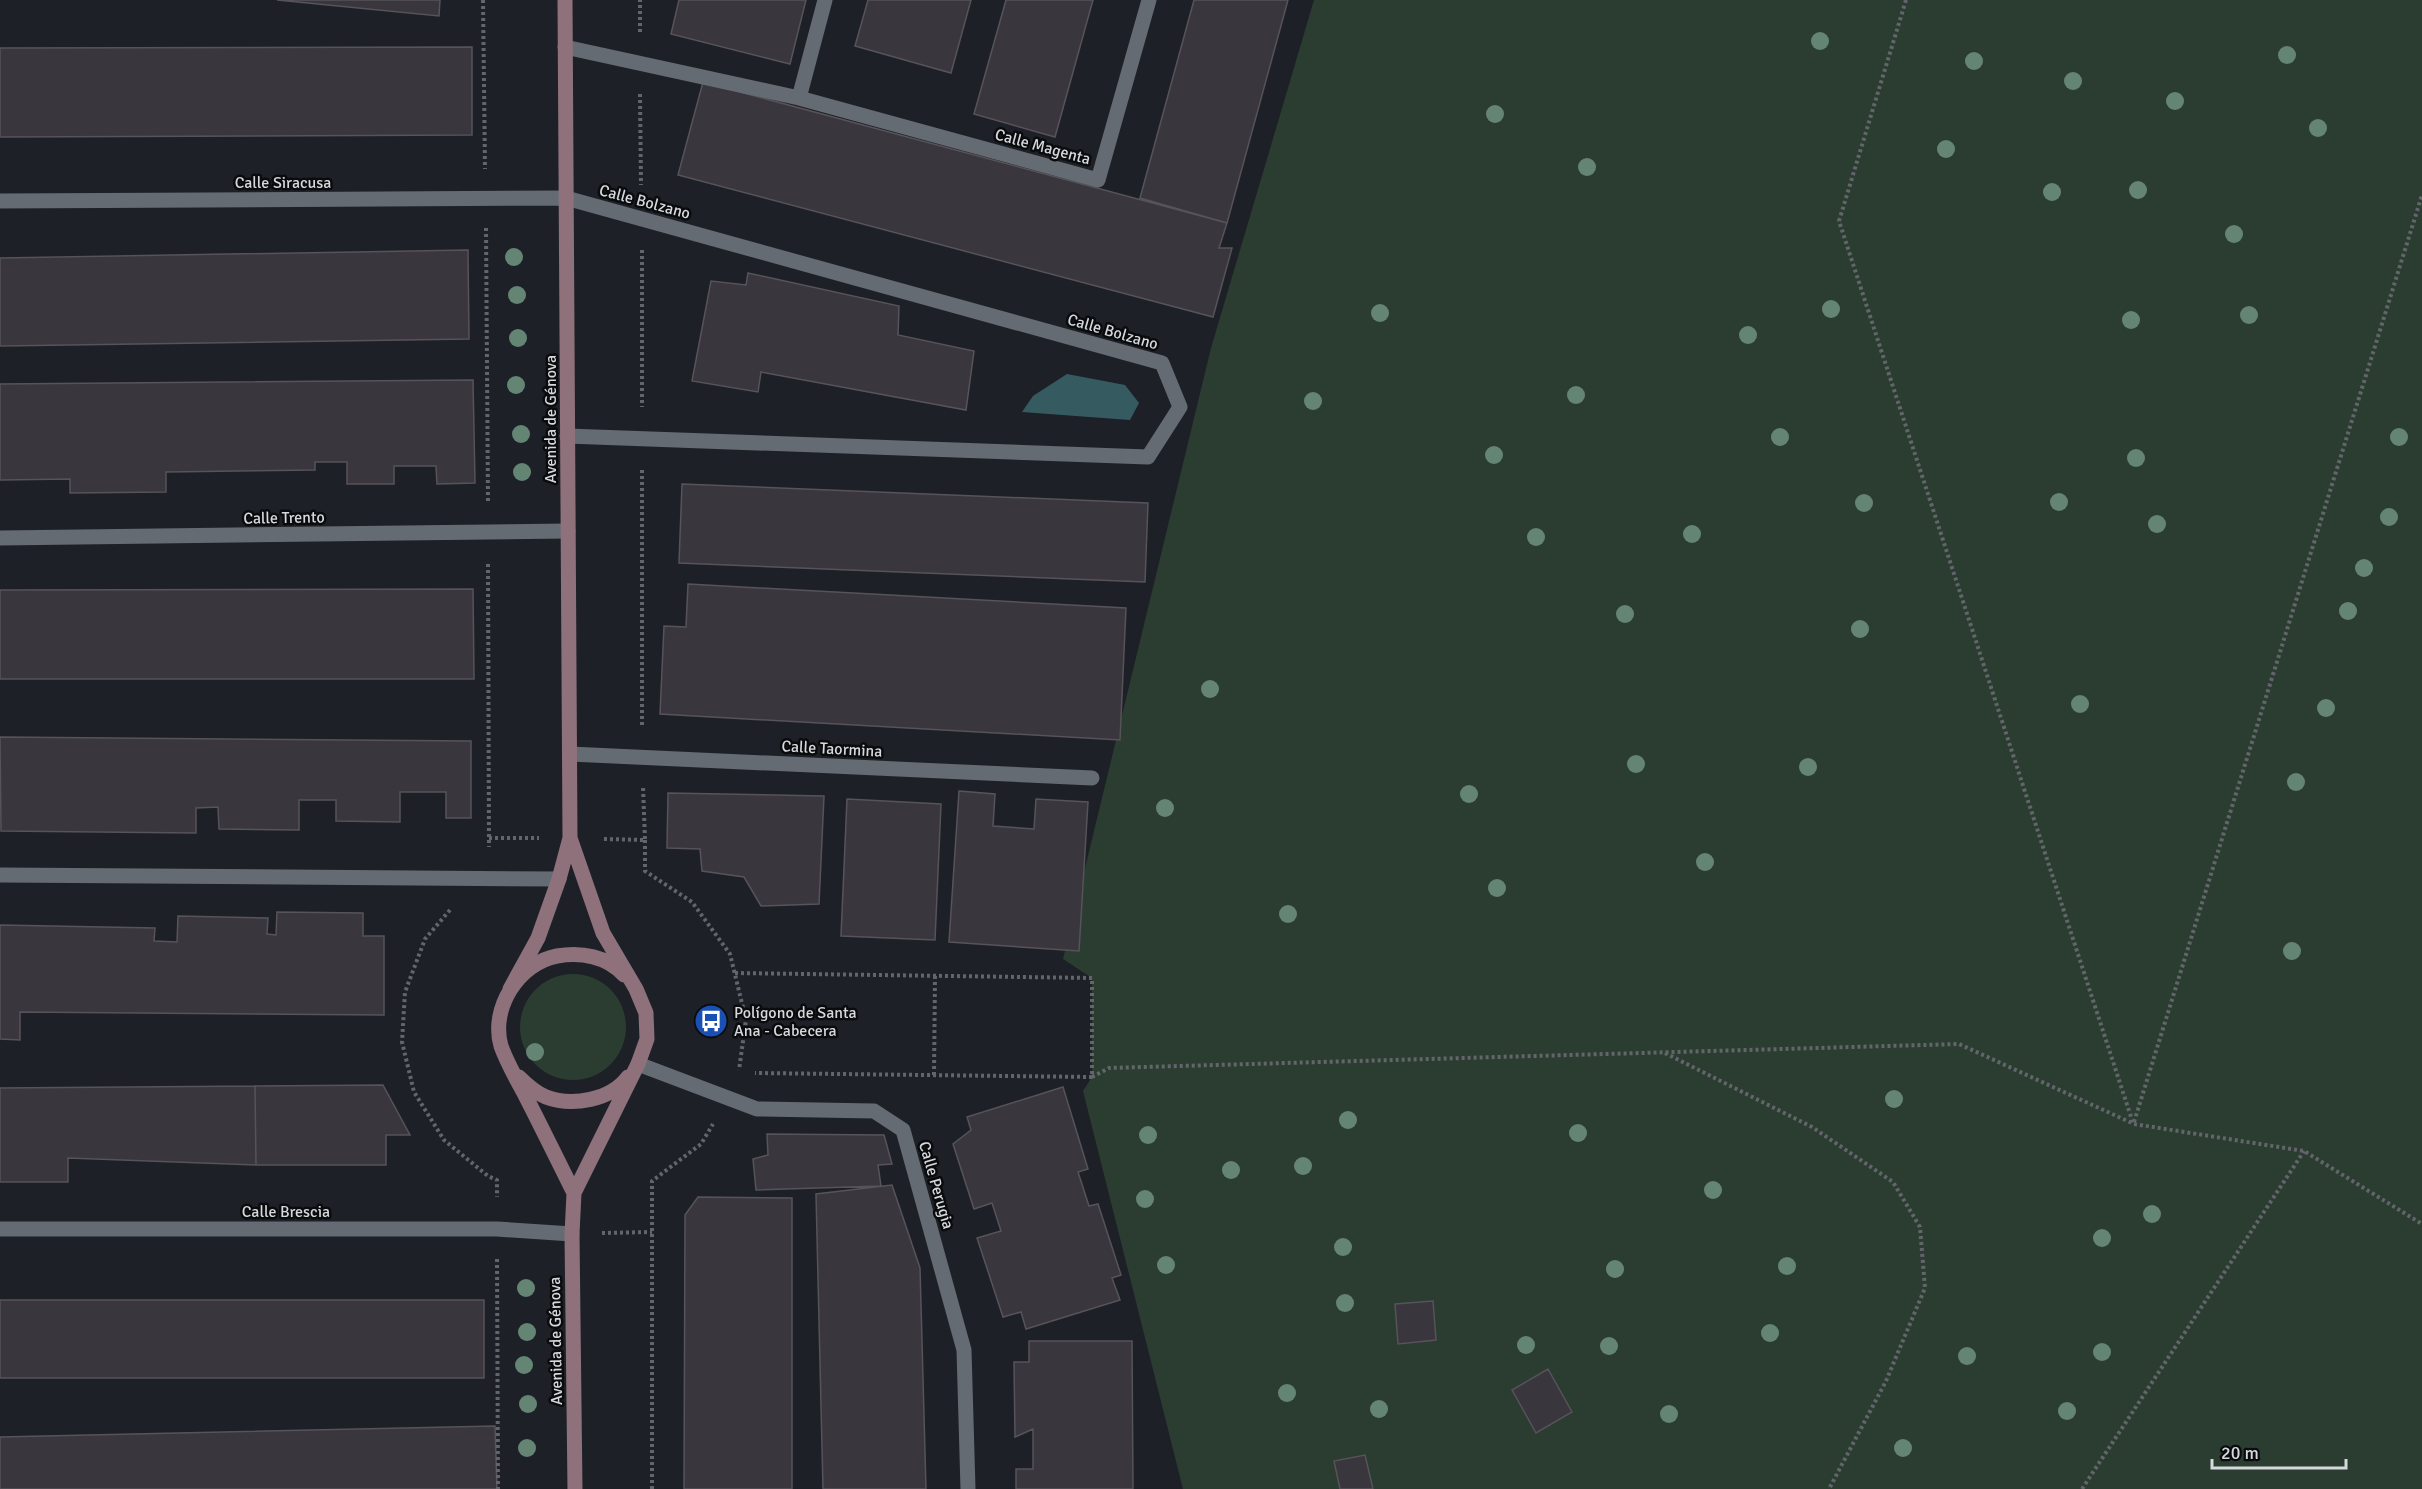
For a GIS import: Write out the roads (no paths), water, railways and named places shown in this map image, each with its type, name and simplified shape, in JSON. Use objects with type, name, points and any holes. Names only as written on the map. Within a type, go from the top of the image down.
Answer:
[{"type":"street","name":"Avenida de Génova","points":[[565,0],[570,838],[559,879],[538,938],[510,989],[500,1016],[500,1026],[501,1045],[574,1193]]},
{"type":"street","name":"Avenida de Génova","points":[[570,838],[603,933],[636,989],[646,1013],[647,1040],[638,1064],[574,1193],[572,1234],[575,1489]]},
{"type":"street","name":"Avenida de Génova","points":[[510,989],[526,970],[548,958],[573,954],[598,958],[619,970],[636,989]]},
{"type":"street","name":"Avenida de Génova","points":[[513,1071],[528,1086],[546,1097],[567,1101],[588,1100],[608,1094],[625,1081],[638,1064]]},
{"type":"lane","points":[[799,98],[825,0]]},
{"type":"lane","name":"Calle Magenta","points":[[565,47],[799,98],[1098,180],[1149,0]]},
{"type":"lane","name":"Calle Siracusa","points":[[0,201],[566,198]]},
{"type":"lane","name":"Calle Bolzano","points":[[566,198],[1162,363],[1180,407],[1148,457],[567,435]]},
{"type":"lane","name":"Calle Trento","points":[[0,538],[568,531]]},
{"type":"lane","name":"Calle Taormina","points":[[570,754],[1092,778]]},
{"type":"lane","points":[[0,875],[559,879]]},
{"type":"lane","name":"Calle Perugia","points":[[638,1064],[757,1109],[874,1111],[903,1130],[964,1350],[968,1489]]},
{"type":"lane","name":"Calle Brescia","points":[[0,1229],[497,1229],[572,1234]]},
{"type":"water","points":[[1067,374],[1125,385],[1139,403],[1130,420],[1022,412],[1033,396]]},
{"type":"place","name":"Polígono de Santa Ana - Cabecera","points":[[711,1021]]}]
